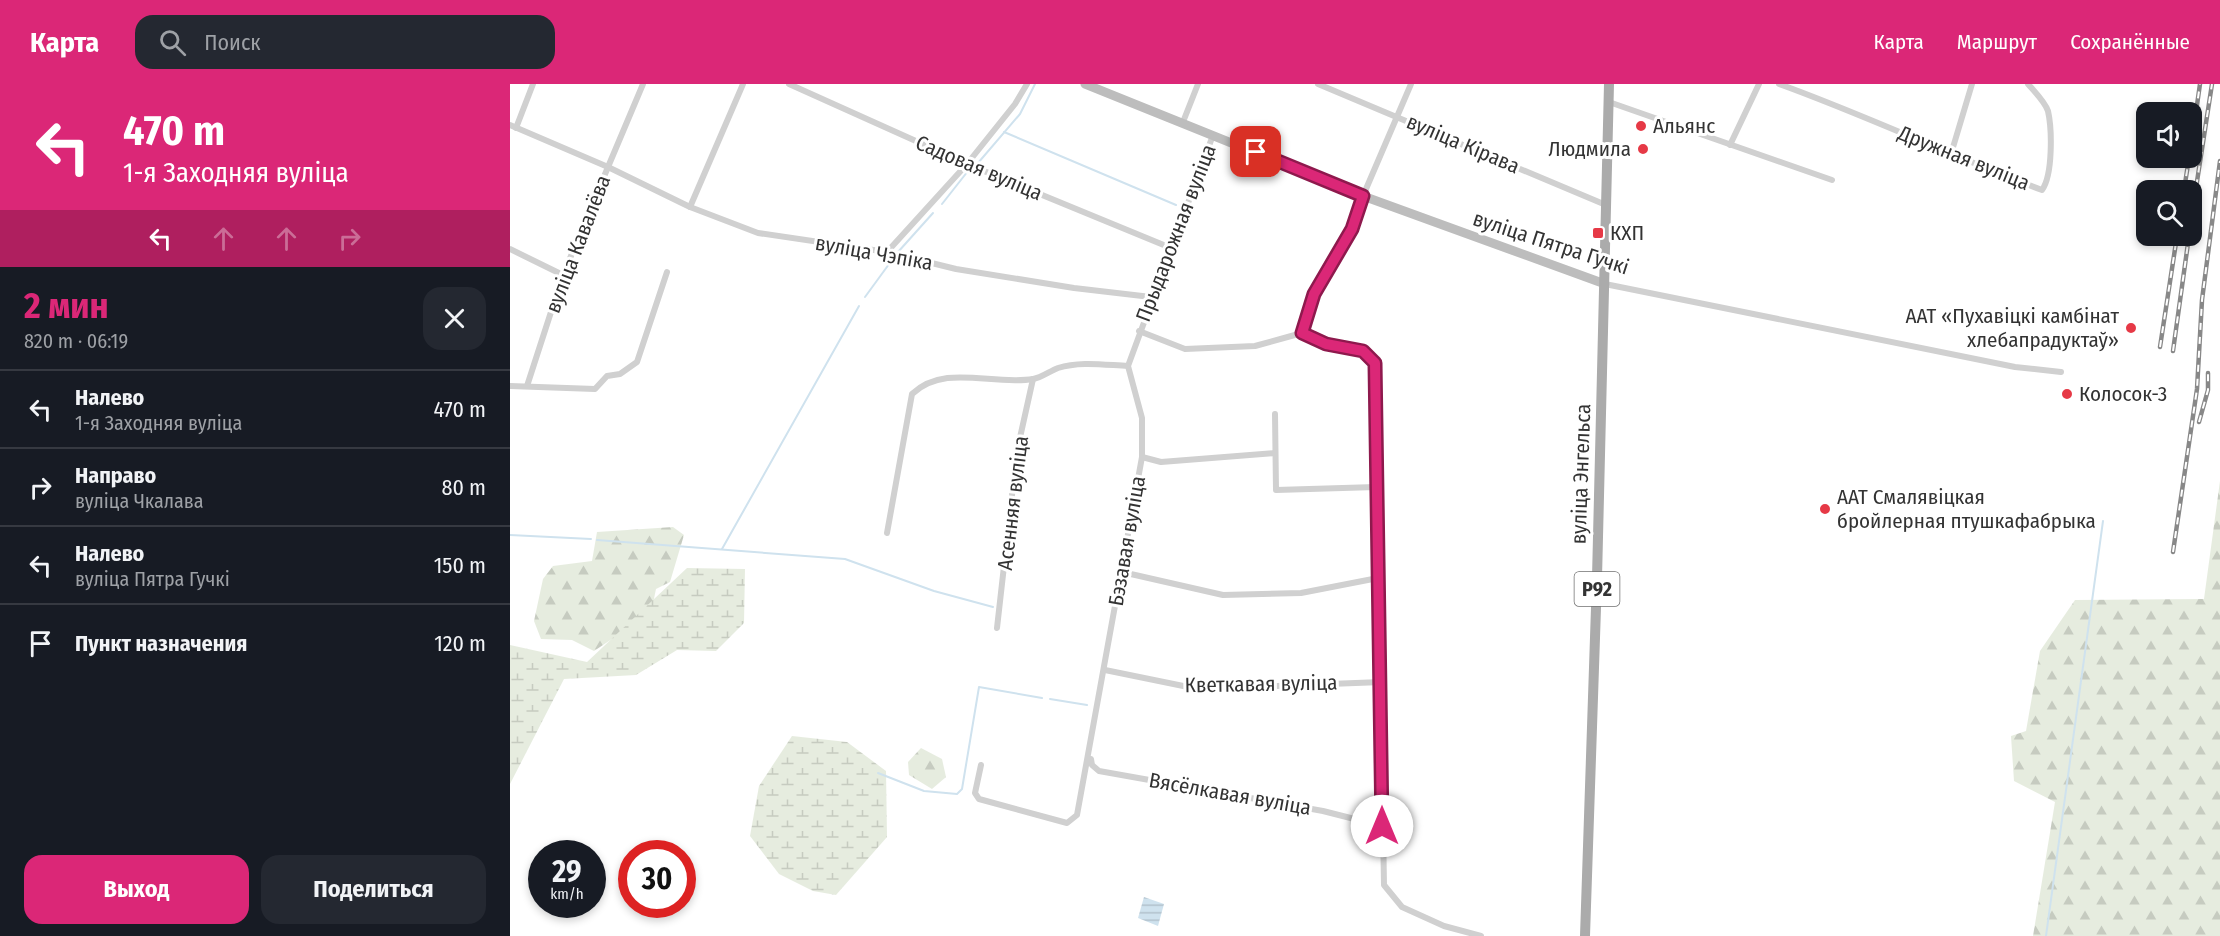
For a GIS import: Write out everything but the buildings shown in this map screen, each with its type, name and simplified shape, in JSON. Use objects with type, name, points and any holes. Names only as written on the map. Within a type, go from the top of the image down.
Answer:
[{"type":"main road","name":"вуліца Энгельса","points":[[1585,936],[1609,84]]},
{"type":"street","points":[[513,127],[533,84]]},
{"type":"street","points":[[608,167],[643,84]]},
{"type":"street","points":[[690,207],[743,84]]},
{"type":"street","name":"Садовая вуліца","points":[[789,84],[967,164],[1171,248]]},
{"type":"street","points":[[887,252],[967,164],[1015,104],[1027,84]]},
{"type":"street","name":"вуліца Пятра Гучкі","points":[[1085,84],[1363,196],[1605,284],[2015,367],[2061,372]]},
{"type":"street","points":[[1183,122],[1198,84]]},
{"type":"street","name":"вуліца Кірава","points":[[1318,84],[1606,205]]},
{"type":"street","points":[[1302,333],[1314,294],[1352,229],[1363,196],[1411,84]]},
{"type":"street","points":[[1730,145],[1759,84]]},
{"type":"street","name":"Дружная вуліца","points":[[1779,84],[1846,108],[1951,154],[2042,190],[2047,183],[2050,164],[2048,109],[2028,84]]},
{"type":"street","points":[[1951,154],[1972,84]]},
{"type":"street","points":[[1609,102],[1832,180]]},
{"type":"street","name":"вуліца Кавалёва","points":[[513,127],[608,167],[563,275],[527,386]]},
{"type":"street","name":"Прыдарожная вуліца","points":[[1139,332],[1213,135]]},
{"type":"street","name":"вуліца Чэпіка","points":[[608,167],[690,207],[758,233],[887,252],[956,268],[1151,297]]},
{"type":"street","points":[[510,249],[563,275]]},
{"type":"street","points":[[510,386],[595,389],[607,376],[620,374],[637,362],[667,272]]},
{"type":"street","points":[[887,533],[912,394],[923,384],[944,377],[1033,379],[1058,368],[1075,364],[1128,366],[1139,332],[1185,349],[1256,346],[1302,333],[1326,344],[1363,351],[1375,363],[1384,885],[1402,907],[1444,926],[1481,936]]},
{"type":"street","name":"Бэзавая вуліца","points":[[981,765],[975,793],[979,799],[1066,823],[1077,815],[1142,457],[1142,418],[1128,366]]},
{"type":"street","name":"Асенняя вуліца","points":[[997,628],[1017,451],[1033,379]]},
{"type":"street","points":[[1275,414],[1276,490],[1376,487]]},
{"type":"street","points":[[1142,457],[1161,462],[1275,453]]},
{"type":"street","points":[[1122,572],[1223,595],[1301,593],[1378,578]]},
{"type":"street","name":"Кветкавая вуліца","points":[[1105,670],[1198,689],[1382,682]]},
{"type":"street","name":"Вясёлкавая вуліца","points":[[1090,752],[1092,765],[1099,771],[1312,809],[1382,826]]},
{"type":"green space","points":[[2220,481],[2220,936],[2033,936],[2055,802],[2014,781],[2011,736],[2026,731],[2040,651],[2075,600],[2204,599]]},
{"type":"green space","points":[[673,527],[684,535],[670,582],[656,589],[651,613],[594,651],[572,640],[541,639],[534,621],[543,579],[553,566],[592,561],[597,532]]},
{"type":"green space","points":[[687,568],[745,569],[744,623],[716,651],[677,650],[636,675],[564,679],[510,784],[510,645],[587,662]]},
{"type":"green space","points":[[792,736],[847,742],[886,771],[887,837],[836,895],[813,891],[779,874],[750,836],[759,786]]},
{"type":"green space","points":[[921,748],[942,759],[946,777],[932,789],[909,775],[908,762]]},
{"type":"water","points":[[1144,897],[1164,904],[1158,926],[1138,918]]},
{"type":"waterway","points":[[978,163],[1020,114],[1035,84]]},
{"type":"waterway","points":[[1004,132],[1176,205]]},
{"type":"waterway","points":[[942,204],[968,171]]},
{"type":"waterway","points":[[898,252],[933,213]]},
{"type":"waterway","points":[[865,297],[892,260]]},
{"type":"waterway","points":[[722,549],[859,306]]},
{"type":"waterway","points":[[2046,936],[2103,521]]},
{"type":"waterway","points":[[510,535],[591,539]]},
{"type":"waterway","points":[[597,540],[845,559],[934,591],[993,607]]},
{"type":"waterway","points":[[878,773],[924,791],[957,794],[962,789],[979,687],[1042,698]]},
{"type":"waterway","points":[[1050,699],[1087,705]]},
{"type":"railway","points":[[2197,102],[2200,84]]},
{"type":"railway","points":[[2197,180],[2212,84]]},
{"type":"railway","points":[[2173,552],[2197,389],[2202,300],[2220,161]]},
{"type":"railway","points":[[2186,180],[2187,168]]},
{"type":"railway","points":[[2160,347],[2175,246]]},
{"type":"railway","points":[[2173,351],[2188,246]]},
{"type":"railway","points":[[2199,422],[2208,390],[2208,373]]},
{"type":"place","name":"Альянс","points":[[1641,126]]},
{"type":"place","name":"Людмила","points":[[1643,149]]},
{"type":"place","name":"КХП","points":[[1598,233]]},
{"type":"place","name":"ААТ «Пухавіцкі камбінат хлебапрадуктаў»","points":[[2131,328]]},
{"type":"place","name":"Колосок-3","points":[[2067,394]]},
{"type":"place","name":"ААТ Смалявіцкая бройлерная птушкафабрыка","points":[[1825,509]]},
{"type":"route","points":[[1256,152],[1363,196],[1352,229],[1314,294],[1302,333],[1326,344],[1363,351],[1375,363],[1382,682],[1382,826]]}]
